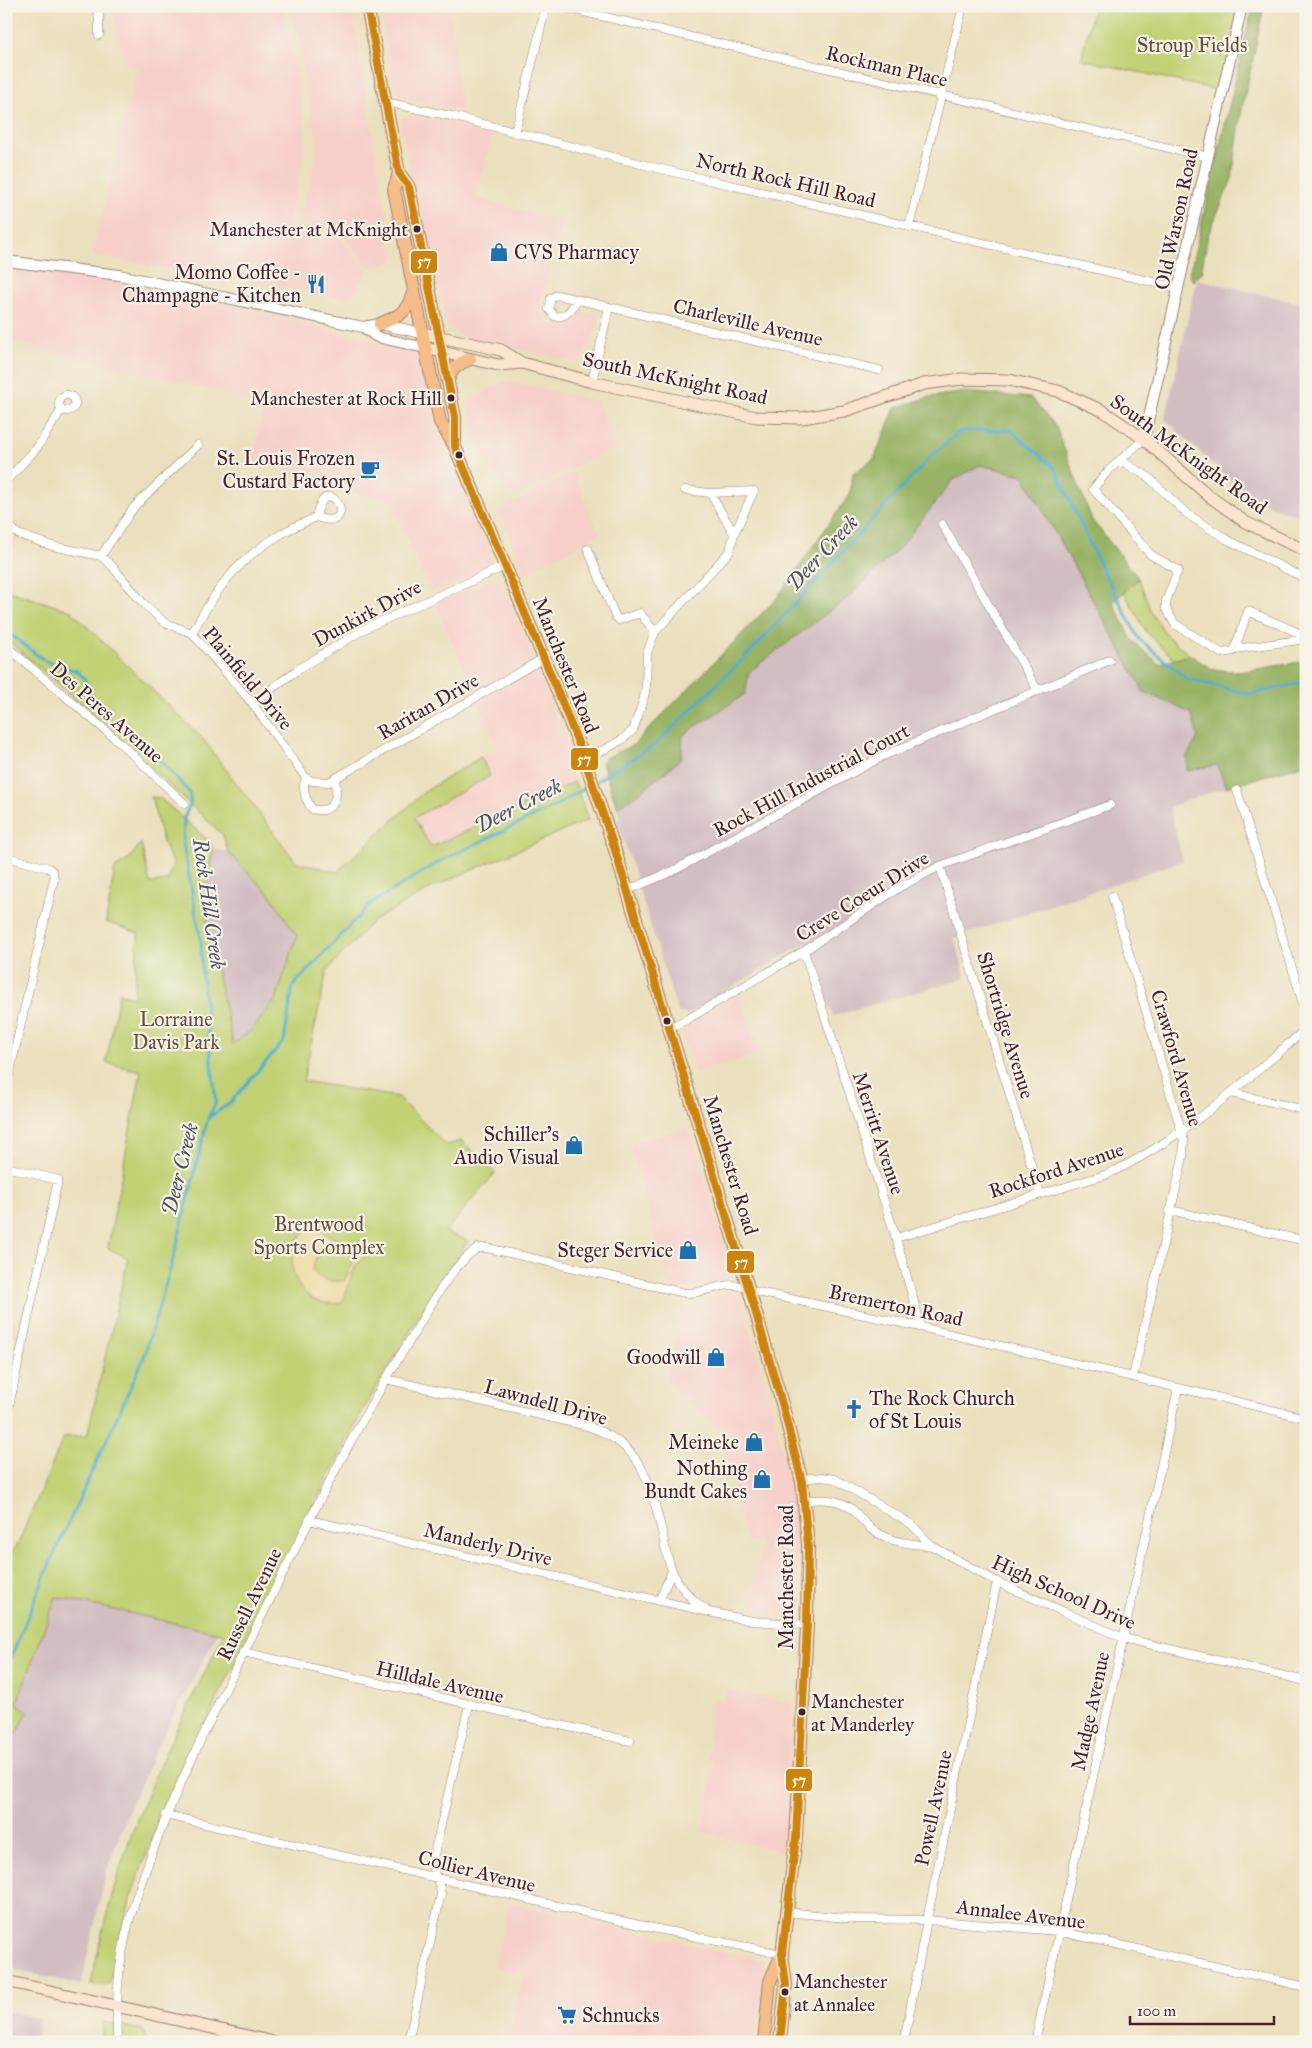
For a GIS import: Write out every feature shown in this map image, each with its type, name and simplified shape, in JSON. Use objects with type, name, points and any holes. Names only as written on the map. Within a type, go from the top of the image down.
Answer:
[{"type":"main road","name":"Manchester Road","points":[[367,6],[399,173],[409,187],[440,336],[455,417],[455,447]]},
{"type":"main road","name":"Manchester Road","points":[[399,173],[394,189],[440,422],[455,447],[544,658],[585,762],[606,823],[670,1027],[783,1406],[801,1479],[805,1501],[808,1553],[796,1833],[782,1954],[770,1981],[764,2042]]},
{"type":"main road","points":[[380,324],[406,311],[414,290]]},
{"type":"main road","name":"South McKnight Road","points":[[422,333],[501,350],[522,363],[592,382],[756,417],[802,418],[844,411],[924,384],[962,379],[1009,380],[1058,391],[1103,411],[1144,439],[1209,496],[1245,522],[1306,551]]},
{"type":"main road","name":"South McKnight Road","points":[[425,348],[498,366],[522,363]]},
{"type":"main road","points":[[448,381],[449,375],[456,366],[470,359]]},
{"type":"main road","name":"Manchester Road","points":[[780,2042],[786,1984],[786,1971],[782,1954]]},
{"type":"main road","points":[[6,1981],[274,2042]]},
{"type":"street","points":[[96,6],[99,16],[98,35]]},
{"type":"street","points":[[515,133],[546,6]]},
{"type":"street","name":"Rockman Place","points":[[558,6],[1208,157]]},
{"type":"street","points":[[909,227],[963,6]]},
{"type":"street","name":"Old Warson Road","points":[[1144,439],[1242,6]]},
{"type":"street","points":[[6,90],[10,102],[6,110]]},
{"type":"street","name":"North Rock Hill Road","points":[[385,102],[466,119],[515,133],[909,227],[1179,288]]},
{"type":"street","points":[[6,261],[119,275],[363,327],[380,324],[422,333]]},
{"type":"street","name":"Charleville Avenue","points":[[577,300],[879,370]]},
{"type":"street","points":[[592,382],[610,307]]},
{"type":"street","points":[[363,327],[377,337],[425,348]]},
{"type":"street","points":[[6,481],[36,449],[62,409]]},
{"type":"street","points":[[1144,439],[1108,471],[1093,489],[1151,555],[1178,570],[1166,600],[1166,609],[1175,624],[1221,653],[1234,651],[1235,649],[1306,638]]},
{"type":"street","points":[[6,522],[18,534],[52,546],[101,556],[134,508],[198,445]]},
{"type":"street","points":[[1120,460],[1148,477],[1187,514],[1228,540],[1306,579]]},
{"type":"street","points":[[585,762],[633,730],[643,702],[646,686],[647,653],[655,632],[730,551],[734,534],[754,491],[710,493],[684,490]]},
{"type":"street","points":[[710,493],[734,534]]},
{"type":"street","points":[[192,633],[209,602],[237,566],[279,535],[316,517]]},
{"type":"street","points":[[942,524],[1038,691]]},
{"type":"street","points":[[588,549],[615,616],[619,620],[640,613],[655,632]]},
{"type":"street","name":"Plainfield Drive","points":[[101,556],[112,566],[143,603],[165,623],[192,633],[252,703],[306,778]]},
{"type":"street","name":"Dunkirk Drive","points":[[252,703],[300,668],[366,628],[400,611],[505,566]]},
{"type":"street","points":[[1235,649],[1248,611],[1306,638]]},
{"type":"street","name":"Des Peres Avenue","points":[[6,646],[118,741],[186,804]]},
{"type":"street","name":"Raritan Drive","points":[[332,780],[544,658]]},
{"type":"street","name":"Rock Hill Industrial Court","points":[[628,890],[673,872],[883,756],[1110,660]]},
{"type":"street","points":[[306,778],[312,781],[332,780],[338,790],[335,802],[329,808],[320,811],[312,809],[304,795],[306,778]]},
{"type":"street","points":[[1236,790],[1306,1013]]},
{"type":"street","name":"Creve Coeur Drive","points":[[670,1027],[686,1020],[804,951],[900,886],[940,866],[1110,805]]},
{"type":"street","points":[[6,857],[49,868],[53,872],[54,879],[6,1090]]},
{"type":"street","name":"Shortridge Avenue","points":[[940,866],[1040,1194]]},
{"type":"street","name":"Crawford Avenue","points":[[1112,896],[1184,1140],[1183,1156],[1133,1377]]},
{"type":"street","name":"Merritt Avenue","points":[[804,951],[896,1238],[921,1326]]},
{"type":"street","name":"Rockford Avenue","points":[[896,1238],[1117,1170],[1135,1162],[1231,1093],[1306,1029]]},
{"type":"street","points":[[1231,1093],[1306,1110]]},
{"type":"street","points":[[6,1167],[58,1180],[6,1420]]},
{"type":"street","points":[[1170,1210],[1306,1242]]},
{"type":"street","name":"Bremerton Road","points":[[478,1248],[496,1250],[685,1292],[701,1292],[732,1285],[921,1326],[1306,1418]]},
{"type":"street","name":"Russell Avenue","points":[[117,2042],[115,2005],[125,1940],[136,1900],[166,1815],[243,1652],[309,1520],[386,1379],[442,1288],[462,1262],[478,1248]]},
{"type":"street","name":"Lawndell Drive","points":[[386,1379],[587,1426],[606,1432],[616,1438],[635,1458],[644,1471],[672,1571],[685,1591],[709,1612]]},
{"type":"street","name":"Madge Avenue","points":[[1034,2042],[1178,1388]]},
{"type":"street","name":"High School Drive","points":[[801,1479],[822,1477],[835,1479],[911,1524],[932,1546],[997,1582],[1123,1638],[1306,1681]]},
{"type":"street","name":"High School Drive","points":[[805,1501],[823,1498],[836,1501],[853,1510],[864,1525],[886,1538],[903,1543],[932,1546]]},
{"type":"street","name":"Manderly Drive","points":[[309,1520],[709,1612],[752,1621],[806,1625]]},
{"type":"street","points":[[659,1601],[672,1571]]},
{"type":"street","name":"Powell Avenue","points":[[904,2042],[927,1920],[997,1582]]},
{"type":"street","name":"Hilldale Avenue","points":[[243,1652],[630,1741]]},
{"type":"street","points":[[408,2042],[441,1894],[440,1884],[432,1863],[469,1705]]},
{"type":"street","name":"Collier Avenue","points":[[166,1815],[648,1927],[782,1954]]},
{"type":"street","name":"Annalee Avenue","points":[[787,1912],[855,1919],[927,1920],[1058,1931],[1306,1987]]},
{"type":"shaded area","points":[[111,6],[282,6],[306,128],[306,146],[287,229],[322,238],[333,230],[368,270],[351,299],[92,256],[137,68],[124,63]]},
{"type":"shaded area","points":[[332,6],[351,6],[394,260],[370,269],[332,224],[323,231],[299,224],[318,147],[293,13]]},
{"type":"shaded area","points":[[379,6],[449,6],[461,111],[399,95],[395,90]]},
{"type":"shaded area","points":[[423,116],[492,134],[477,199],[563,221],[541,303],[541,312],[549,323],[561,326],[566,325],[580,313],[598,313],[599,322],[596,332],[579,363],[463,337],[447,325],[400,120],[404,117]]},
{"type":"shaded area","points":[[17,270],[145,286],[286,318],[416,353],[422,359],[442,447],[492,558],[491,564],[487,569],[430,593],[392,501],[350,492],[338,480],[252,460],[265,403],[6,340],[6,326]]},
{"type":"shaded area","points":[[1197,279],[1306,305],[1306,517],[1275,508],[1240,490],[1165,419]]},
{"type":"shaded area","points":[[505,381],[598,401],[616,449],[514,496],[495,474],[482,450],[474,432],[467,403]]},
{"type":"shaded area","points":[[980,465],[1023,475],[1144,692],[1191,713],[1198,737],[1187,756],[1217,765],[1226,787],[1169,807],[1183,861],[954,938],[966,978],[833,1016],[806,943],[687,1014],[679,1013],[617,819],[620,818],[617,807],[638,794],[683,735],[745,694],[749,673],[851,595],[901,546],[953,480]]},
{"type":"shaded area","points":[[573,471],[600,535],[525,573],[498,511]]},
{"type":"shaded area","points":[[494,578],[501,583],[532,653],[528,662],[474,692],[435,603]]},
{"type":"shaded area","points":[[529,673],[539,673],[576,771],[572,773],[575,782],[431,847],[414,818],[489,776],[481,757],[498,748],[478,702]]},
{"type":"shaded area","points":[[213,849],[228,852],[270,895],[297,936],[276,999],[253,1029],[233,1044],[208,930],[207,886]]},
{"type":"shaded area","points":[[741,993],[758,1055],[694,1073],[683,1038],[685,1029]]},
{"type":"shaded area","points":[[689,1127],[733,1274],[728,1279],[690,1290],[669,1286],[630,1144]]},
{"type":"shaded area","points":[[737,1290],[771,1403],[795,1501],[798,1545],[797,1600],[795,1611],[791,1614],[753,1612],[761,1543],[749,1542],[744,1536],[721,1430],[666,1379],[684,1309]]},
{"type":"shaded area","points":[[56,1596],[218,1632],[153,1755],[127,1815],[106,1873],[81,1985],[6,1968],[6,1752],[28,1712],[17,1703]]},
{"type":"shaded area","points":[[726,1690],[792,1704],[788,1796],[783,1851],[703,1833],[714,1761],[708,1760],[712,1699],[723,1700]]},
{"type":"shaded area","points":[[509,1902],[765,1961],[761,2009],[755,2042],[508,2042],[524,1974],[494,1967]]},
{"type":"shaded area","points":[[6,2011],[40,2019],[35,2042],[6,2042]]},
{"type":"green space","name":"Stroup Fields","points":[[1094,6],[1241,6],[1221,91],[1081,59]]},
{"type":"green space","points":[[1253,6],[1264,6],[1241,114],[1232,179],[1208,235],[1201,273],[1193,281],[1189,276]]},
{"type":"green space","points":[[966,392],[1031,398],[1055,425],[1092,520],[1139,579],[1113,602],[1132,640],[1159,664],[1190,655],[1212,669],[1240,672],[1306,661],[1306,764],[1226,787],[1217,765],[1187,771],[1187,756],[1198,737],[1191,713],[1144,692],[1023,475],[980,465],[953,480],[901,546],[851,595],[749,672],[745,694],[683,735],[681,759],[638,794],[617,807],[602,763],[605,758],[633,745],[777,598],[850,494],[853,473],[874,459],[895,408],[930,397]]},
{"type":"green space","points":[[1139,579],[1151,612],[1167,636],[1190,655],[1175,660],[1147,633],[1124,592]]},
{"type":"green space","points":[[6,590],[71,611],[202,738],[296,862],[337,872],[424,792],[481,757],[490,776],[414,818],[431,847],[575,782],[588,820],[437,885],[373,921],[327,971],[303,1081],[398,1097],[446,1145],[462,1141],[495,1173],[445,1232],[468,1241],[447,1270],[364,1408],[166,1802],[131,1896],[110,1982],[106,1986],[91,1984],[121,1864],[156,1774],[224,1634],[56,1597],[17,1703],[28,1712],[6,1752],[6,1558],[17,1546],[64,1437],[87,1436],[128,1258],[108,1248],[141,1071],[106,1063],[119,993],[134,997],[138,933],[106,922],[115,868],[129,859],[141,843],[150,883],[167,881],[173,863],[163,843],[151,797],[160,798],[210,842],[213,849],[207,886],[208,930],[233,1044],[253,1029],[276,999],[297,936],[270,895],[228,852],[223,835],[85,707],[6,639]]},
{"type":"green space","points":[[103,2022],[143,2030],[147,2042],[101,2042]]},
{"type":"sand","points":[[311,1228],[352,1247],[362,1246],[366,1250],[364,1257],[355,1267],[347,1291],[340,1304],[316,1301],[305,1293],[298,1284],[292,1264],[296,1243]],"holes":[[[327,1242],[350,1252],[353,1263],[344,1281],[330,1281],[318,1276],[312,1269],[320,1247]]]},
{"type":"waterway","name":"Deer Creek","points":[[595,782],[656,744],[757,645],[930,457],[961,431],[1010,430],[1055,468],[1100,565],[1139,639],[1187,679],[1250,694],[1306,682]]},
{"type":"waterway","name":"Rock Hill Creek","points":[[6,631],[45,661],[77,671],[84,678],[95,703],[103,714],[120,729],[135,737],[164,764],[189,792],[191,802],[184,818],[183,843],[201,941],[202,975],[216,1102],[208,1118]]},
{"type":"waterway","name":"Deer Creek","points":[[6,1669],[51,1561],[143,1360],[174,1256],[208,1118],[230,1103],[284,1041],[293,986],[370,904],[441,861],[555,806],[590,785]]},
{"type":"transit line","name":"57","points":[[367,6],[399,173],[409,187],[455,417],[455,447],[558,692],[584,758],[614,847],[755,1310],[802,1482],[808,1545],[807,1625],[796,1838],[782,1954],[786,1984],[780,2042]]},
{"type":"place","name":"Manchester at McKnight","points":[[417,229]]},
{"type":"place","name":"CVS Pharmacy","points":[[499,252]]},
{"type":"place","name":"Momo Coffee - Champagne - Kitchen","points":[[316,284]]},
{"type":"place","name":"Manchester at Rock Hill","points":[[451,398]]},
{"type":"place","name":"St. Louis Frozen Custard Factory","points":[[370,469]]},
{"type":"place","name":"Schiller's Audio Visual","points":[[574,1145]]},
{"type":"place","name":"Steger Service","points":[[688,1250]]},
{"type":"place","name":"Goodwill","points":[[716,1357]]},
{"type":"place","name":"The Rock Church of St Louis","points":[[854,1409]]},
{"type":"place","name":"Meineke","points":[[754,1442]]},
{"type":"place","name":"Nothing Bundt Cakes","points":[[762,1479]]},
{"type":"place","name":"Manchester at Manderley","points":[[802,1712]]},
{"type":"place","name":"Manchester at Annalee","points":[[785,1992]]},
{"type":"place","name":"Schnucks","points":[[567,2015]]},
{"type":"park label","name":"Lorraine Davis Park","points":[[176,1030]]},
{"type":"park label","name":"Brentwood Sports Complex","points":[[319,1236]]}]
